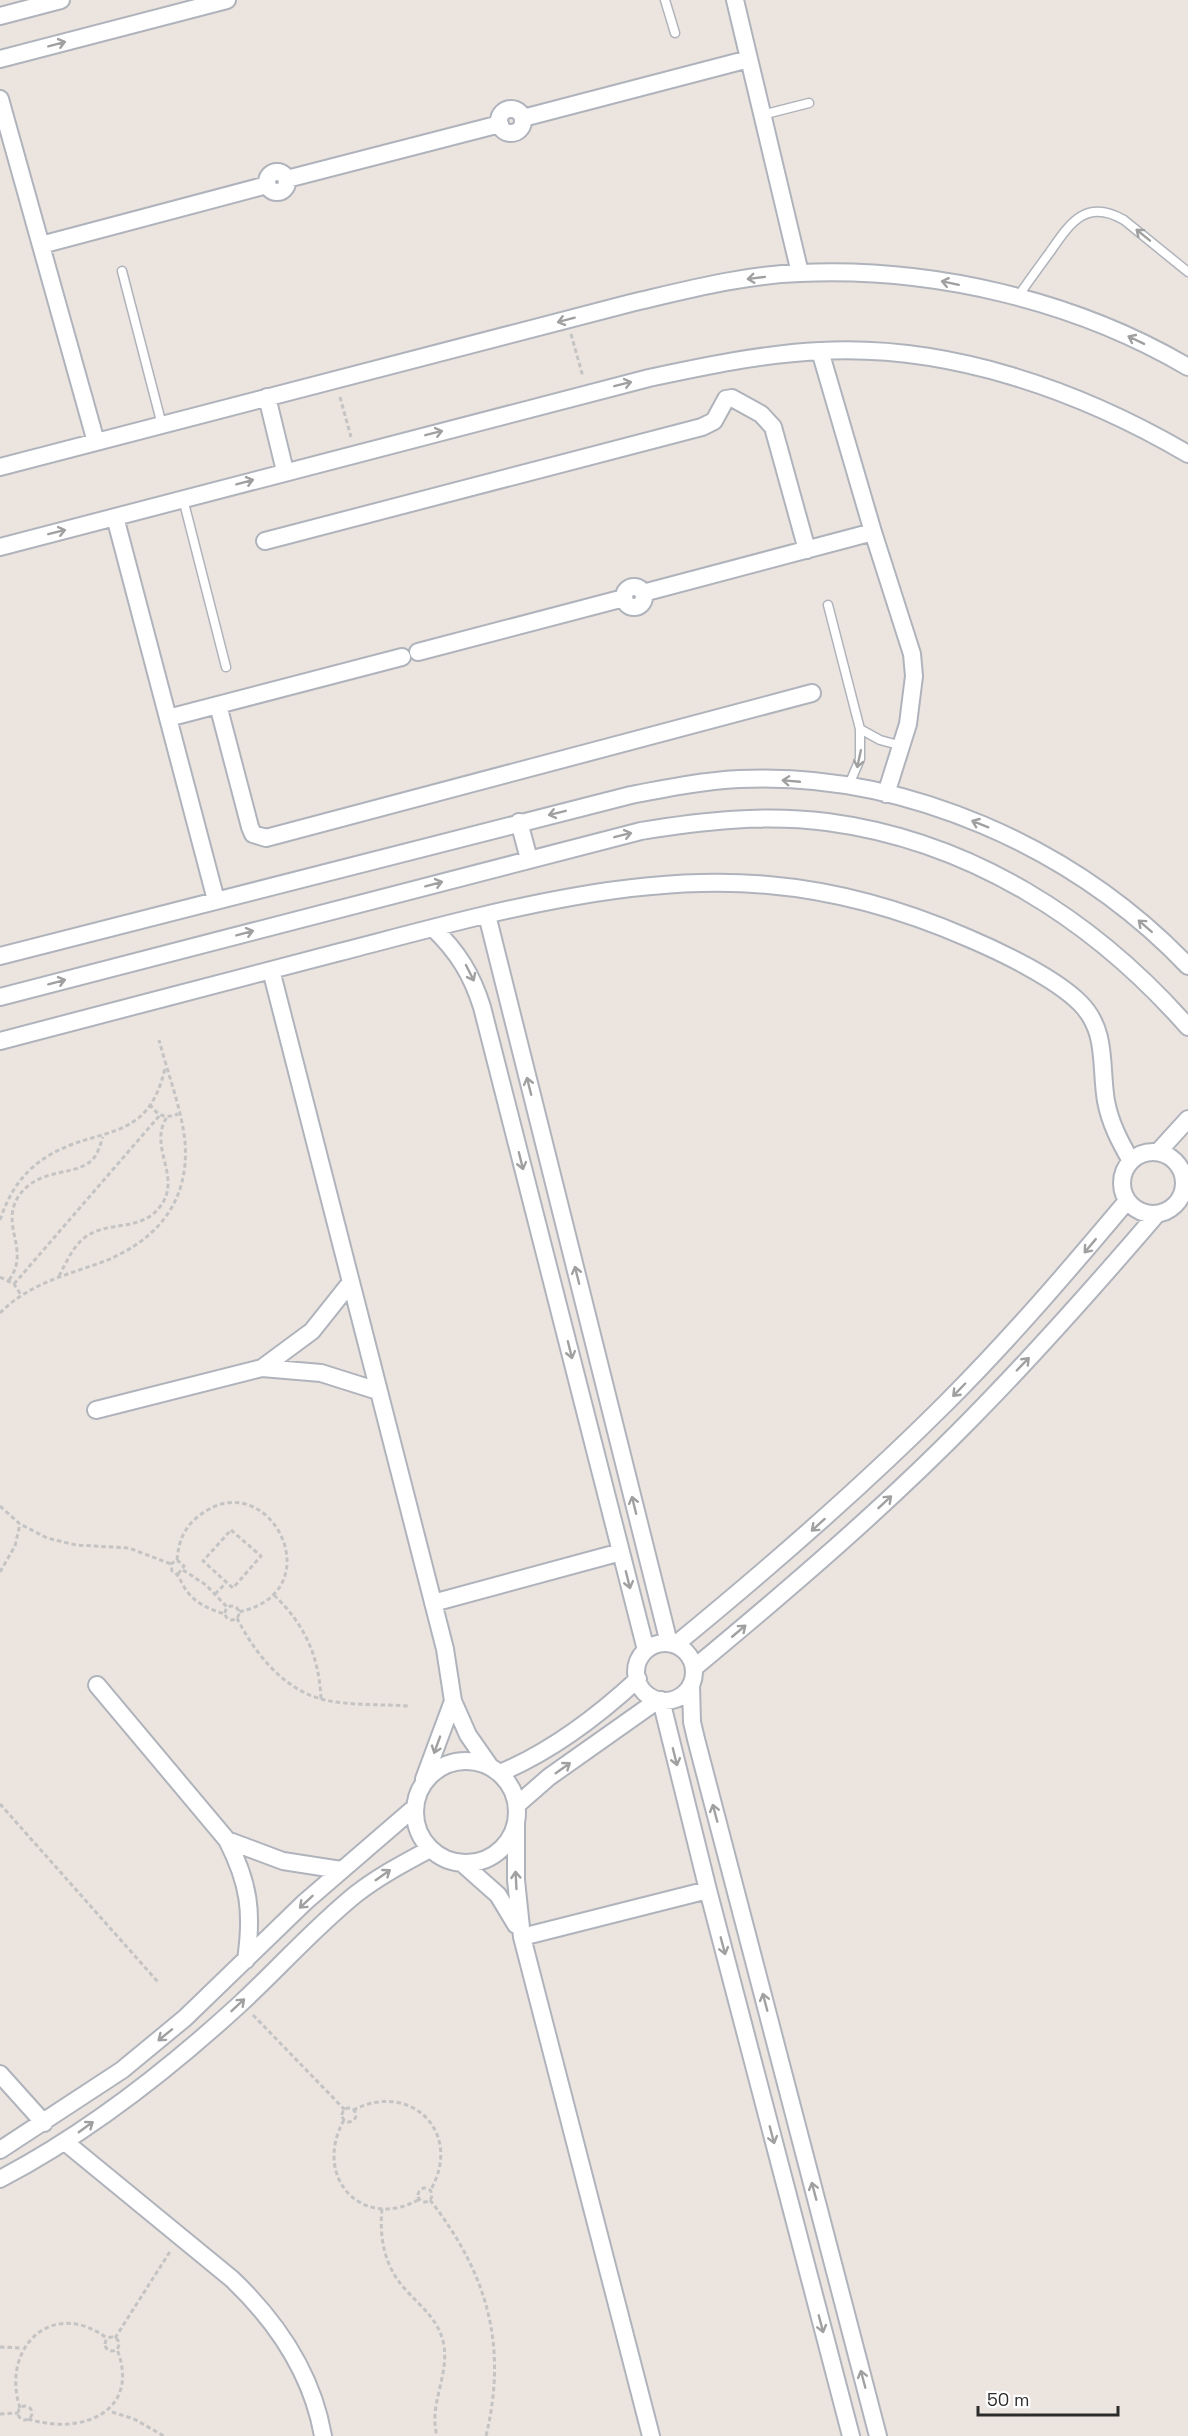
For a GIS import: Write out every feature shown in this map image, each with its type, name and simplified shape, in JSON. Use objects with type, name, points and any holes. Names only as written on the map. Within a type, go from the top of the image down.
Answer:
[{"type":"street","points":[[0,16],[61,0]]},
{"type":"street","points":[[0,59],[227,0]]},
{"type":"street","points":[[735,0],[800,273]]},
{"type":"street","points":[[40,245],[267,185],[275,192],[280,191],[287,184],[287,179],[500,124],[503,130],[514,133],[520,130],[523,118],[749,59]]},
{"type":"street","points":[[0,99],[96,442]]},
{"type":"street","points":[[0,467],[719,282],[800,273],[869,273],[944,281],[1017,298],[1069,313],[1120,332],[1188,367]]},
{"type":"street","points":[[820,351],[873,532],[912,654],[912,698],[902,746],[886,794]]},
{"type":"street","points":[[0,547],[587,394],[737,360],[820,351],[873,352],[937,359],[1000,374],[1071,395],[1141,426],[1188,454]]},
{"type":"street","points":[[267,398],[285,471]]},
{"type":"street","points":[[265,541],[702,427],[714,421],[726,399],[732,398],[761,414],[774,428],[807,550]]},
{"type":"street","points":[[115,517],[216,900]]},
{"type":"street","points":[[168,717],[402,657],[402,652],[408,646],[412,646],[418,652],[624,598],[631,607],[636,607],[642,604],[643,593],[873,532]]},
{"type":"street","points":[[218,705],[250,827],[253,834],[266,838],[812,693]]},
{"type":"street","points":[[0,956],[519,822],[694,783],[788,780],[886,794],[939,808],[993,830],[1045,856],[1095,887],[1142,923],[1188,966]]},
{"type":"street","points":[[0,997],[641,831],[698,822],[784,819],[828,822],[872,832],[956,858],[1026,891],[1073,921],[1117,954],[1157,992],[1188,1027]]},
{"type":"street","points":[[519,822],[529,860]]},
{"type":"street","points":[[0,1041],[487,915],[610,892],[689,883],[768,885],[846,896],[922,918],[994,949],[1062,989],[1081,1004],[1095,1023],[1103,1046],[1106,1102],[1116,1133],[1131,1161]]},
{"type":"street","points":[[487,915],[672,1644]]},
{"type":"street","points":[[433,928],[465,963],[479,996],[646,1650]]},
{"type":"street","points":[[271,970],[447,1658],[453,1701],[468,1735],[494,1769],[508,1782],[517,1805],[516,1880],[522,1937],[651,2436]]},
{"type":"street","points":[[1158,1152],[1188,1119]]},
{"type":"street","points":[[1158,1152],[1168,1156],[1185,1170],[1182,1195],[1167,1211],[1156,1214],[1135,1209],[1127,1201],[1122,1187],[1124,1173],[1131,1161],[1144,1153],[1158,1152]]},
{"type":"street","points":[[672,1644],[814,1528],[946,1403],[1024,1321],[1127,1201]]},
{"type":"street","points":[[878,2436],[696,1739],[692,1722],[692,1677],[691,1658],[672,1644],[661,1643],[646,1650],[637,1669],[638,1679],[649,1696],[660,1700],[678,1698],[692,1677],[835,1548],[970,1420],[1096,1285],[1156,1214]]},
{"type":"street","points":[[262,1368],[312,1331],[351,1282]]},
{"type":"street","points":[[96,1410],[262,1368],[321,1373],[378,1391]]},
{"type":"street","points":[[433,1603],[621,1552]]},
{"type":"street","points":[[420,1789],[429,1776],[442,1766],[457,1761],[473,1760],[494,1769],[530,1759],[606,1707],[638,1679]]},
{"type":"street","points":[[97,1685],[227,1840],[241,1868],[249,1898],[250,1929],[246,1960]]},
{"type":"street","points":[[517,1805],[549,1777],[660,1700]]},
{"type":"street","points":[[660,1700],[851,2436]]},
{"type":"street","points":[[453,1701],[414,1808],[418,1830],[430,1849],[445,1859],[463,1864],[477,1862],[497,1853],[511,1837],[516,1823]]},
{"type":"street","points":[[0,2150],[122,2070],[185,2018],[341,1870],[414,1808]]},
{"type":"street","points":[[227,1840],[283,1861],[341,1870]]},
{"type":"street","points":[[0,2179],[65,2142],[138,2090],[242,2003],[357,1894],[391,1870],[430,1849]]},
{"type":"street","points":[[463,1864],[498,1895],[522,1937]]},
{"type":"street","points":[[522,1937],[708,1890]]},
{"type":"street","points":[[0,2074],[44,2123]]},
{"type":"street","points":[[65,2142],[232,2279],[258,2304],[280,2332],[299,2362],[312,2395],[323,2436]]},
{"type":"lane","points":[[665,0],[675,33]]},
{"type":"lane","points":[[762,115],[809,103]]},
{"type":"lane","points":[[1017,298],[1069,224],[1090,212],[1114,214],[1125,220],[1188,272]]},
{"type":"lane","points":[[122,271],[162,425]]},
{"type":"lane","points":[[183,499],[226,667]]},
{"type":"lane","points":[[828,605],[860,729],[860,759],[848,787]]},
{"type":"lane","points":[[860,729],[880,740],[902,746]]},
{"type":"path","points":[[568,320],[587,394]]},
{"type":"path","points":[[335,380],[355,453]]},
{"type":"path","points":[[0,1313],[21,1295],[58,1278],[122,1255],[146,1240],[164,1219],[178,1195],[184,1168],[185,1140],[159,1040]]},
{"type":"path","points":[[0,1220],[16,1184],[31,1168],[50,1155],[121,1130],[137,1118],[150,1104],[163,1080],[166,1066]]},
{"type":"path","points":[[150,1104],[160,1115],[167,1117],[178,1114]]},
{"type":"path","points":[[14,1284],[160,1115]]},
{"type":"path","points":[[58,1278],[76,1246],[93,1232],[141,1222],[159,1209],[168,1188],[167,1165],[159,1143],[162,1125],[167,1117]]},
{"type":"path","points":[[9,1280],[18,1262],[10,1218],[18,1196],[44,1176],[84,1166],[93,1160],[103,1137]]},
{"type":"path","points":[[0,1277],[14,1284],[21,1295]]},
{"type":"path","points":[[171,1564],[177,1560],[179,1544],[185,1529],[196,1516],[210,1508],[226,1503],[243,1504],[272,1519],[287,1548],[287,1565],[283,1581],[274,1595],[264,1604],[238,1612]]},
{"type":"path","points":[[0,1506],[20,1524],[47,1538],[76,1545],[129,1548],[151,1554],[171,1564]]},
{"type":"path","points":[[0,1572],[15,1546],[20,1524]]},
{"type":"path","points":[[231,1530],[261,1556],[233,1588],[226,1583],[203,1561],[231,1530]]},
{"type":"path","points":[[177,1560],[183,1563],[183,1570]]},
{"type":"path","points":[[171,1564],[172,1571],[178,1574],[183,1586],[201,1605],[225,1614],[230,1620],[237,1618]]},
{"type":"path","points":[[178,1574],[183,1570]]},
{"type":"path","points":[[183,1570],[215,1594],[228,1608]]},
{"type":"path","points":[[215,1594],[226,1583]]},
{"type":"path","points":[[274,1595],[291,1611],[304,1631],[320,1675],[321,1699]]},
{"type":"path","points":[[228,1608],[235,1607],[238,1612],[237,1618],[255,1649],[279,1675],[299,1689],[321,1699],[409,1706]]},
{"type":"path","points":[[225,1614],[228,1608]]},
{"type":"path","points":[[0,1804],[158,1982]]},
{"type":"path","points":[[242,2003],[345,2110],[353,2110],[380,2100],[395,2101],[408,2105],[426,2118],[438,2136],[442,2150],[438,2179],[430,2191],[430,2200],[453,2229],[472,2262],[485,2297],[493,2334],[496,2372],[486,2436]]},
{"type":"path","points":[[345,2110],[342,2114],[344,2120],[336,2134],[332,2151],[334,2168],[341,2183],[351,2196],[366,2205],[382,2209],[408,2206],[420,2199]]},
{"type":"path","points":[[344,2120],[354,2120],[353,2110]]},
{"type":"path","points":[[420,2199],[421,2190],[430,2191]]},
{"type":"path","points":[[420,2199],[425,2202],[430,2200]]},
{"type":"path","points":[[382,2209],[380,2226],[387,2260],[405,2290],[429,2313],[443,2342],[444,2375],[435,2410],[437,2436]]},
{"type":"path","points":[[18,2413],[20,2408],[12,2378],[15,2362],[31,2337],[56,2324],[84,2325],[108,2339],[115,2338],[180,2236]]},
{"type":"path","points":[[107,2417],[120,2397],[124,2381],[123,2364],[115,2338]]},
{"type":"path","points":[[108,2339],[106,2347],[111,2351],[117,2349]]},
{"type":"path","points":[[0,2347],[22,2348]]},
{"type":"path","points":[[20,2408],[30,2408],[31,2416],[28,2418]]},
{"type":"path","points":[[112,2412],[134,2419],[164,2436]]},
{"type":"path","points":[[0,2414],[18,2413]]},
{"type":"path","points":[[18,2413],[22,2419],[28,2418],[41,2428]]}]
